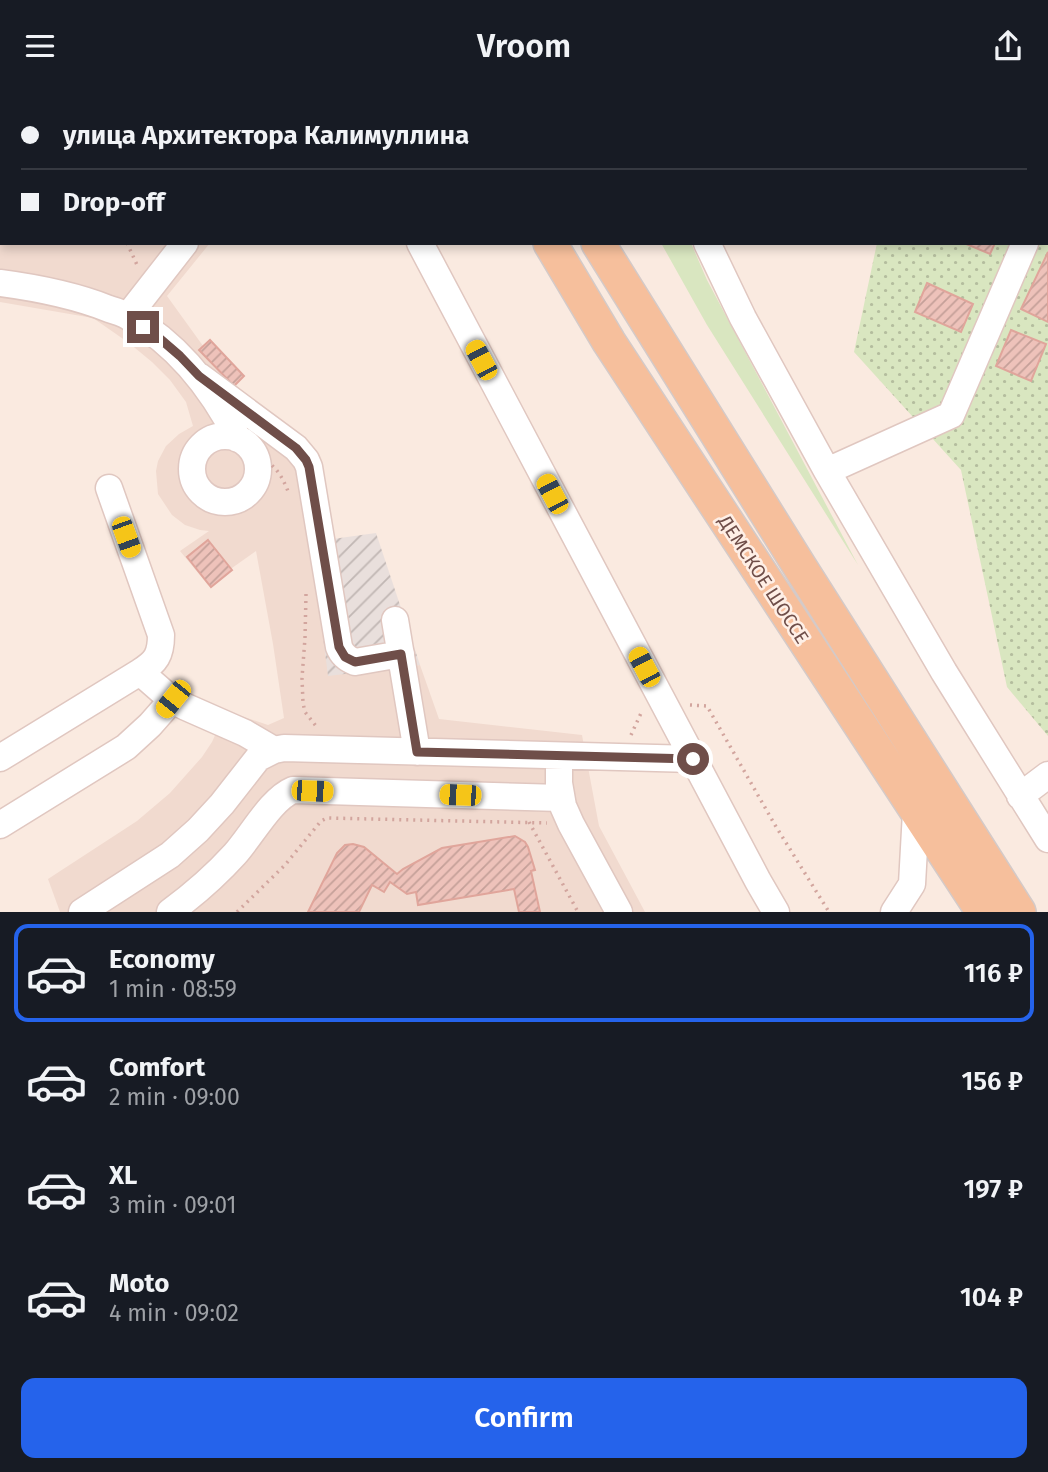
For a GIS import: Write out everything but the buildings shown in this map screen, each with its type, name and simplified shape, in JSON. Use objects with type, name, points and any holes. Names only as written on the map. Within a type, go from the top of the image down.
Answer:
[{"type":"main road","name":"ДЕМСКОЕ ШОССЕ","points":[[551,245],[610,342],[983,912]]},
{"type":"main road","name":"ДЕМСКОЕ ШОССЕ","points":[[599,245],[1020,912]]},
{"type":"street","points":[[128,316],[183,245]]},
{"type":"street","points":[[421,245],[663,704],[758,881],[778,912]]},
{"type":"street","points":[[708,245],[743,319],[827,471],[944,672],[1048,839]]},
{"type":"street","points":[[827,471],[951,415],[1024,245]]},
{"type":"street","points":[[0,283],[76,297],[128,316],[158,337],[199,376],[226,414],[238,439]]},
{"type":"street","points":[[199,376],[296,448],[306,460],[341,652],[355,662],[401,654]]},
{"type":"street","points":[[0,758],[140,672],[159,655],[161,635],[109,488]]},
{"type":"street","points":[[395,620],[417,752]]},
{"type":"street","points":[[140,672],[186,708],[245,733],[274,750]]},
{"type":"street","points":[[0,825],[126,747],[173,699]]},
{"type":"street","points":[[82,912],[170,855],[214,813],[258,758],[274,750],[284,748],[693,759]]},
{"type":"street","points":[[384,793],[385,751]]},
{"type":"street","points":[[559,756],[561,798],[570,824],[619,912]]},
{"type":"street","points":[[1020,796],[1048,775]]},
{"type":"street","points":[[170,912],[213,877],[235,854],[277,800],[293,790],[561,798]]},
{"type":"street","points":[[894,912],[912,884],[916,812]]},
{"type":"path","points":[[663,704],[707,706],[775,825],[829,912]]},
{"type":"path","points":[[237,912],[276,874],[321,821],[327,818],[570,824]]},
{"type":"path","points":[[529,822],[578,912]]},
{"type":"shaded area","points":[[0,245],[208,245],[167,296],[224,375],[314,454],[328,675],[420,665],[439,719],[582,735],[599,826],[645,912],[60,912],[48,879],[137,821],[170,793],[202,757],[226,711],[268,725],[284,718],[256,551],[208,585],[180,551],[209,531],[185,525],[172,515],[158,494],[158,461],[166,446],[193,426],[186,402],[152,362],[93,318],[0,302]]},
{"type":"shaded area","points":[[376,533],[420,665],[328,676],[311,542]]},
{"type":"green space","points":[[662,245],[692,245],[707,280],[858,565],[707,325]]},
{"type":"green space","points":[[877,245],[1048,245],[1048,736],[1007,687],[961,470],[854,352]]},
{"type":"route","points":[[143,327],[180,356],[199,376],[302,453],[309,467],[339,647],[345,657],[355,662],[401,654],[417,752],[693,759]]}]
